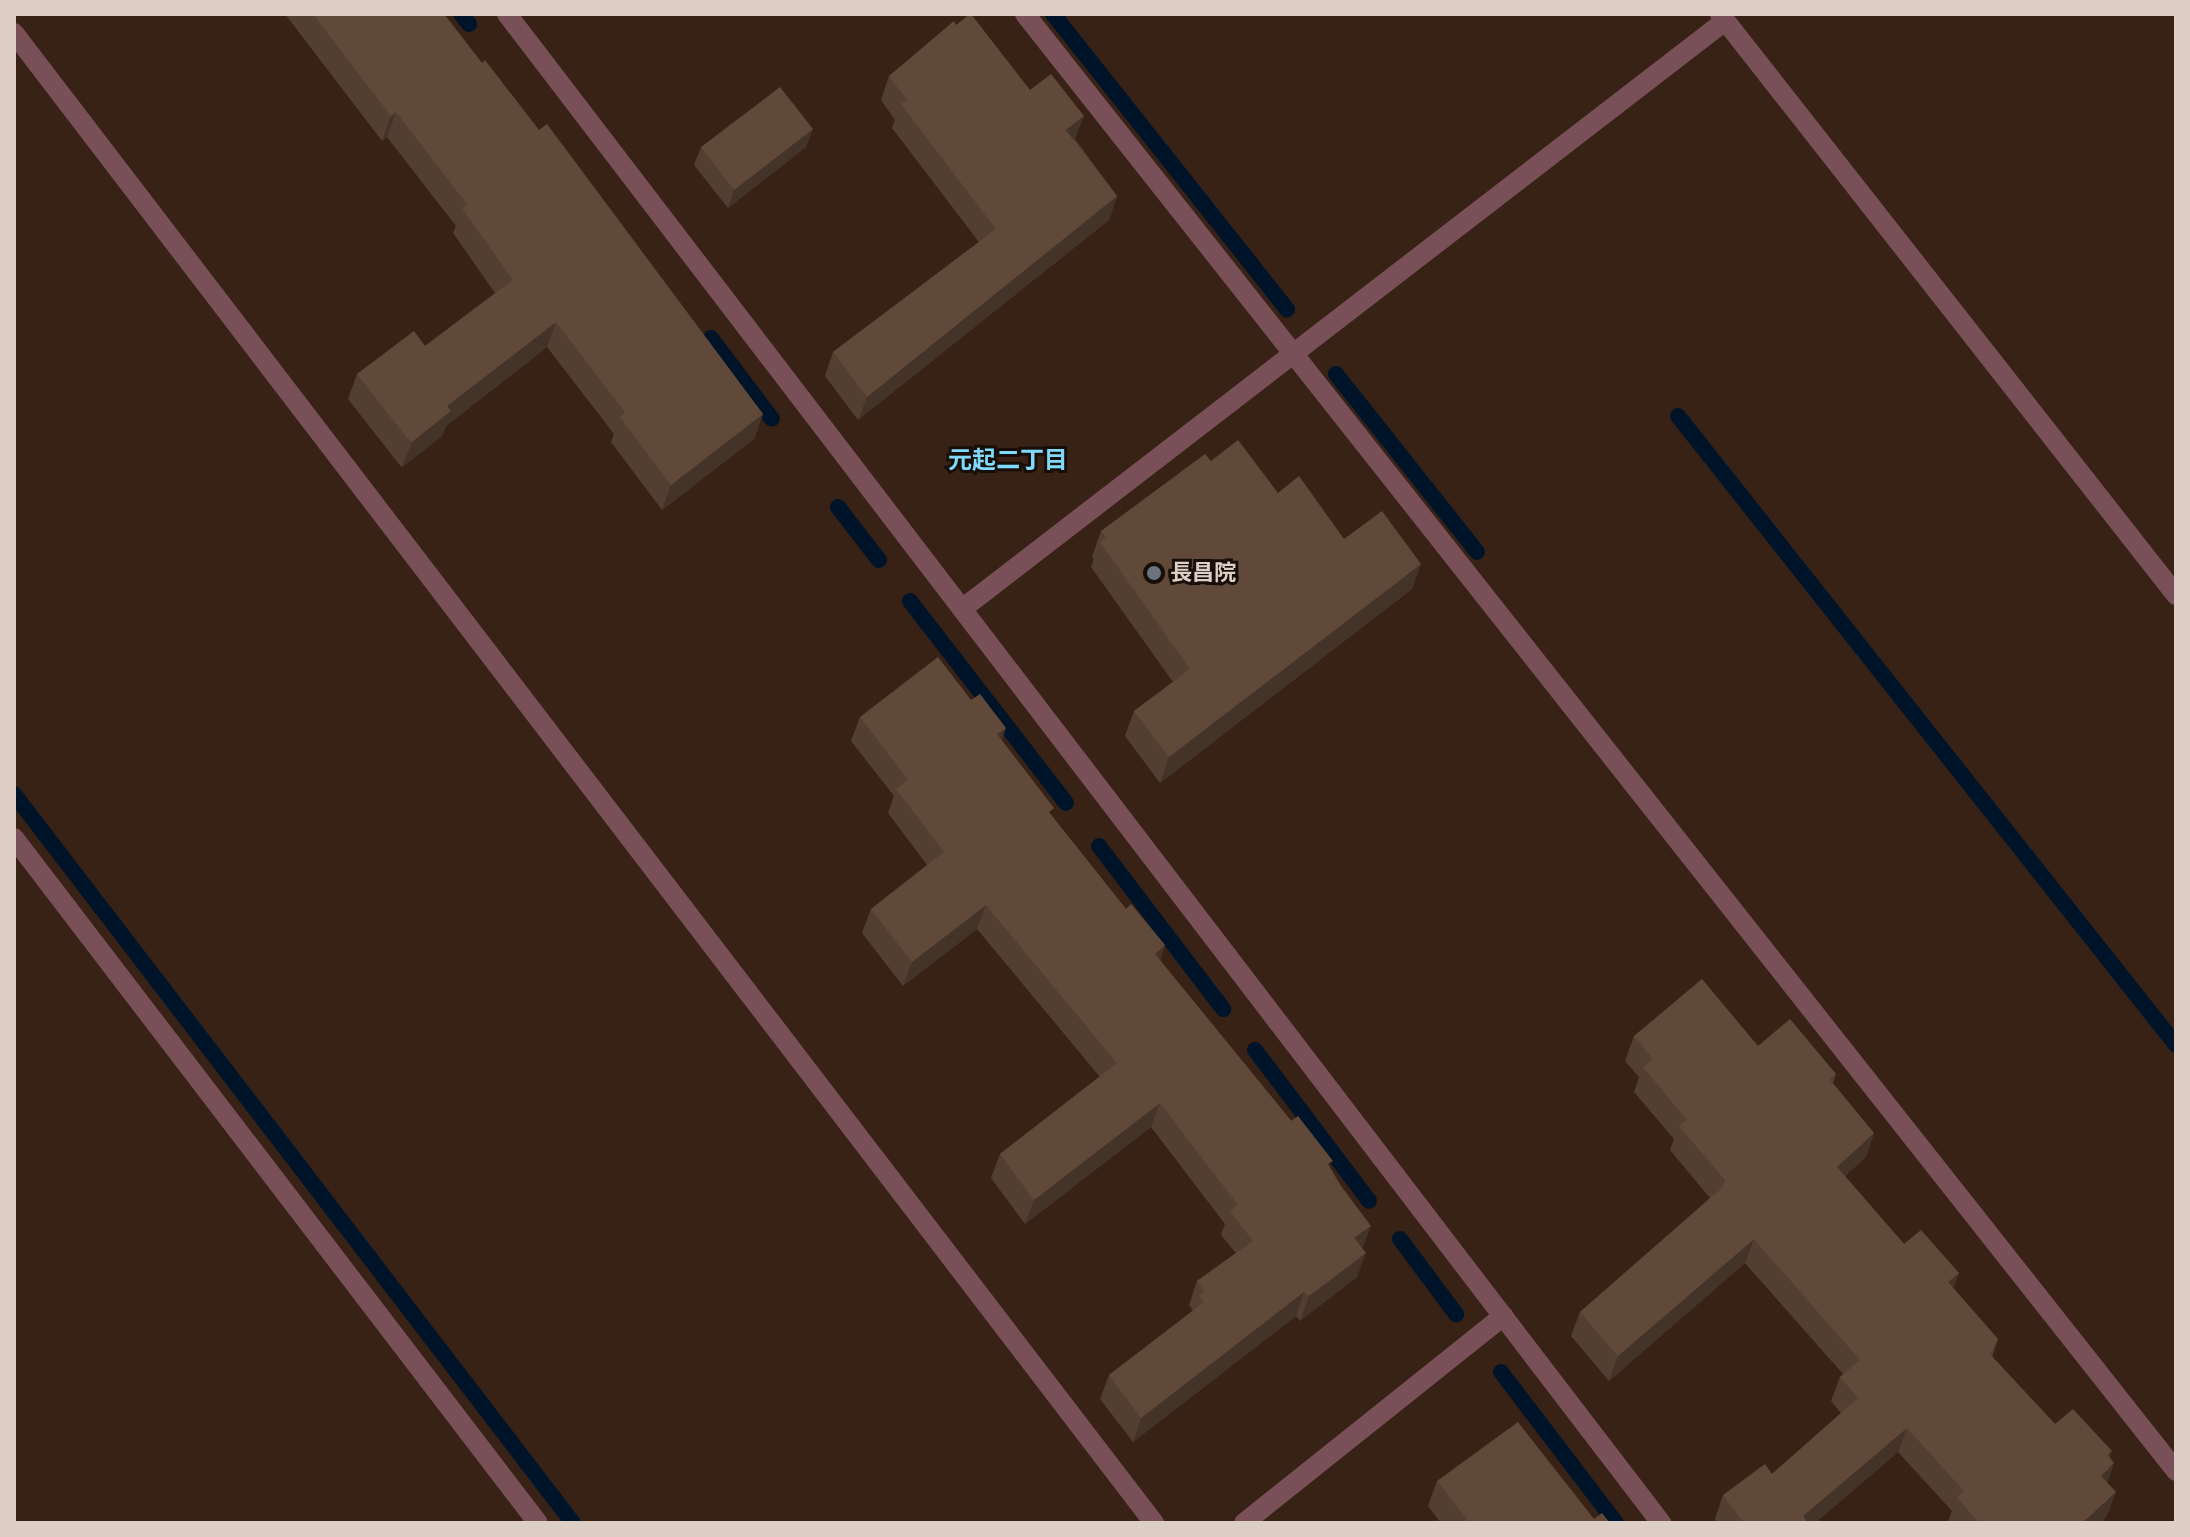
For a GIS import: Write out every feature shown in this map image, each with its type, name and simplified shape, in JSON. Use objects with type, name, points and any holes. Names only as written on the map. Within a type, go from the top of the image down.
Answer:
[{"type":"street","points":[[507,14],[1661,1523]]},
{"type":"street","points":[[1025,14],[2176,1471]]},
{"type":"street","points":[[962,609],[1722,18],[2176,595]]},
{"type":"street","points":[[14,33],[1154,1523]]},
{"type":"street","points":[[14,838],[538,1523]]},
{"type":"street","points":[[1244,1523],[1503,1316]]},
{"type":"building","points":[[313,14],[444,14],[482,63],[485,60],[539,130],[547,124],[763,414],[671,485],[620,417],[625,412],[556,322],[447,406],[451,411],[412,442],[407,438],[357,374],[414,331],[425,346],[513,280],[462,208],[467,204],[396,112],[391,116]]},
{"type":"building","points":[[971,14],[1030,90],[1051,74],[1084,116],[1066,130],[1117,196],[867,397],[833,352],[996,229],[901,104],[907,100],[889,76],[954,21],[956,25]]},
{"type":"building","points":[[780,87],[813,129],[734,190],[701,147]]},
{"type":"building","points":[[1238,440],[1278,493],[1299,476],[1344,539],[1382,511],[1421,564],[1169,757],[1134,711],[1190,669],[1100,542],[1106,537],[1101,531],[1205,454],[1211,461]]},
{"type":"building","points":[[938,657],[971,700],[980,694],[1006,728],[997,734],[1054,808],[1049,812],[1126,909],[1131,904],[1165,945],[1155,954],[1291,1121],[1298,1116],[1333,1161],[1328,1164],[1371,1226],[1354,1238],[1366,1253],[1309,1296],[1304,1292],[1141,1418],[1109,1375],[1204,1302],[1199,1296],[1205,1292],[1197,1281],[1253,1241],[1230,1211],[1238,1205],[1160,1103],[1034,1200],[1000,1154],[1117,1063],[986,905],[912,962],[871,909],[944,852],[896,789],[908,780],[860,717]]},
{"type":"building","points":[[1702,979],[1758,1046],[1790,1019],[1836,1074],[1829,1079],[1874,1133],[1837,1167],[1904,1244],[1921,1230],[1959,1273],[1948,1282],[1998,1339],[1990,1354],[2055,1424],[2073,1409],[2112,1451],[2108,1455],[2114,1463],[2101,1476],[2116,1492],[2082,1523],[1980,1523],[1957,1498],[1964,1491],[1907,1428],[1803,1516],[1806,1523],[1744,1523],[1723,1495],[1765,1464],[1772,1474],[1858,1398],[1840,1377],[1860,1360],[1754,1239],[1618,1356],[1580,1312],[1722,1188],[1725,1180],[1679,1126],[1687,1120],[1643,1067],[1653,1059],[1634,1036]]},
{"type":"building","points":[[1518,1422],[1594,1519],[1602,1513],[1610,1523],[1462,1523],[1467,1519],[1437,1481]]},
{"type":"waterway","points":[[461,14],[469,24]]},
{"type":"waterway","points":[[1053,14],[1287,309]]},
{"type":"waterway","points":[[711,338],[772,419]]},
{"type":"waterway","points":[[1336,374],[1477,552]]},
{"type":"waterway","points":[[1678,416],[2176,1045]]},
{"type":"waterway","points":[[838,507],[879,560]]},
{"type":"waterway","points":[[910,601],[1066,803]]},
{"type":"waterway","points":[[14,794],[573,1523]]},
{"type":"waterway","points":[[1099,846],[1223,1009]]},
{"type":"waterway","points":[[1255,1050],[1369,1201]]},
{"type":"waterway","points":[[1400,1239],[1456,1314]]},
{"type":"waterway","points":[[1501,1372],[1616,1523]]},
{"type":"place","name":"長昌院","points":[[1154,573]]},
{"type":"district","name":"元起二丁目","points":[[1008,460]]}]
